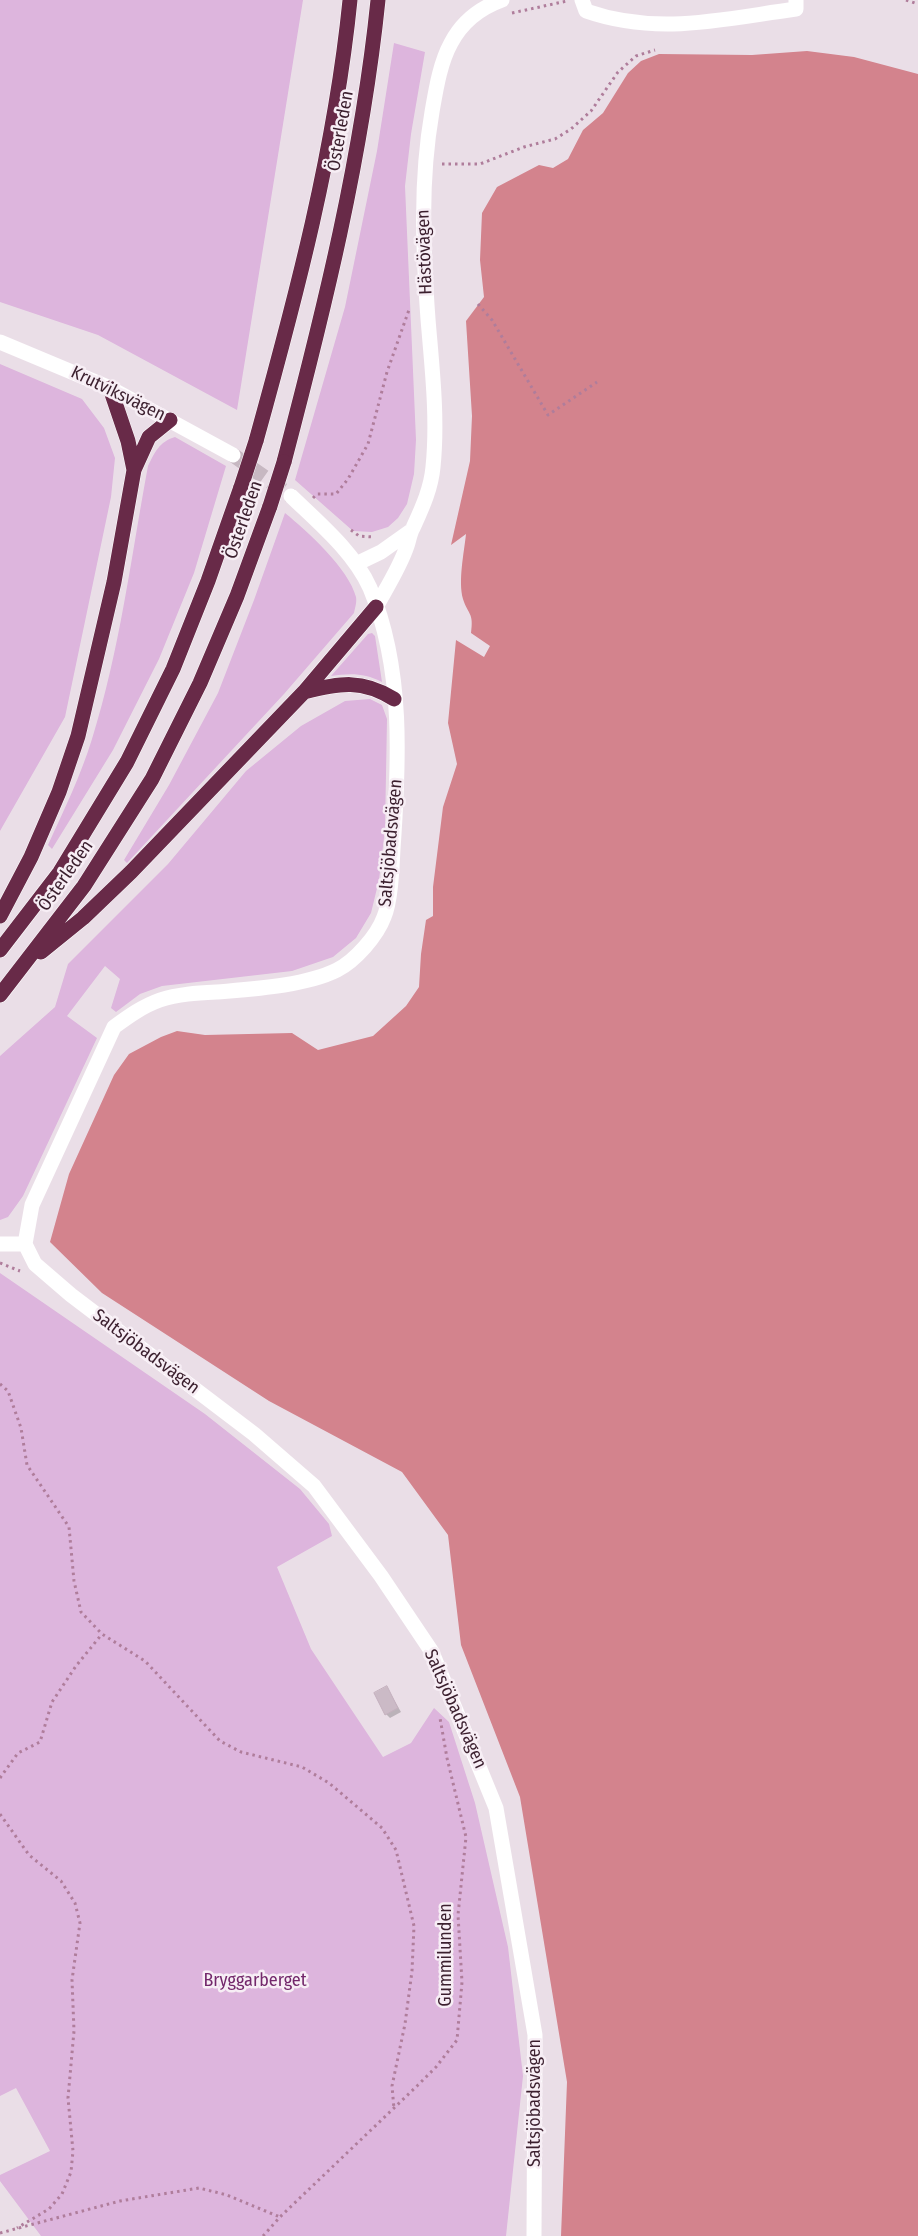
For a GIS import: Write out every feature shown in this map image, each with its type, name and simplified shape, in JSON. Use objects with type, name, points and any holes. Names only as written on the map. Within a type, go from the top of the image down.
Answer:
[{"type":"highway","name":"Österleden","points":[[0,950],[60,872],[127,762],[173,669],[208,582],[256,441],[298,286],[329,138],[350,0]]},
{"type":"highway","name":"Österleden","points":[[0,995],[84,886],[152,778],[200,684],[237,596],[284,462],[326,305],[359,143],[378,0]]},
{"type":"highway","points":[[110,388],[128,441],[134,470]]},
{"type":"highway","points":[[0,916],[31,857],[56,800],[78,736],[114,582],[134,470],[149,437],[170,420]]},
{"type":"highway","points":[[21,969],[83,918],[131,872],[304,692],[376,606]]},
{"type":"highway","points":[[304,692],[349,683],[378,689],[394,699]]},
{"type":"street","points":[[582,0],[586,10],[620,21],[643,24],[678,24],[796,9],[796,0]]},
{"type":"street","name":"Hästövägen","points":[[376,606],[407,547],[412,530],[424,505],[433,459],[433,383],[422,221],[428,132],[436,88],[450,44],[461,27],[475,14],[489,5],[503,8]]},
{"type":"street","name":"Krutviksvägen","points":[[0,342],[110,388],[233,455]]},
{"type":"street","points":[[291,496],[323,527],[356,564],[369,587],[376,606]]},
{"type":"street","name":"Hästövägen","points":[[356,564],[381,552],[412,530]]},
{"type":"street","name":"Saltsjöbadsvägen","points":[[376,606],[392,671],[397,755],[391,876],[385,916],[364,949],[337,970],[303,981],[252,989],[194,993],[162,1000],[138,1010],[114,1027],[32,1205],[25,1244],[35,1264],[71,1295],[254,1434],[314,1486],[381,1576],[432,1652],[444,1700],[496,1808],[535,2035],[534,2236]]},
{"type":"street","points":[[0,1244],[25,1244]]},
{"type":"path","points":[[503,8],[572,0]]},
{"type":"path","points":[[906,0],[918,4]]},
{"type":"path","points":[[440,155],[439,164],[480,164],[524,147],[555,139],[571,129],[591,111],[618,72],[636,56],[655,50]]},
{"type":"path","points":[[313,498],[317,494],[336,494],[348,479],[368,444],[387,372],[412,300]]},
{"type":"path","points":[[478,304],[492,320],[548,415],[597,382]]},
{"type":"path","points":[[308,494],[321,504]]},
{"type":"path","points":[[344,523],[359,536],[377,537],[381,552]]},
{"type":"path","points":[[0,1384],[8,1391],[21,1428],[27,1465],[68,1527],[74,1581],[81,1612],[102,1634],[145,1660],[220,1741],[241,1752],[302,1767],[330,1783],[382,1828],[396,1850],[414,1926],[411,1980],[405,2024],[392,2086],[394,2109]]},
{"type":"path","points":[[0,1778],[18,1753],[40,1742],[52,1702],[76,1666],[102,1634]]},
{"type":"path","points":[[444,1700],[446,1720]]},
{"type":"path","name":"Gummilunden","points":[[264,2236],[280,2217],[436,2067],[457,2040],[462,1982],[458,1915],[466,1837],[447,1758],[444,1700]]},
{"type":"path","points":[[0,1814],[28,1855],[61,1881],[75,1903],[80,1923],[72,1980],[74,2031],[68,2098],[73,2151],[71,2172],[62,2194],[49,2209],[17,2228]]},
{"type":"path","points":[[0,2233],[120,2201],[199,2188],[227,2196],[280,2217]]},
{"type":"green space","points":[[0,0],[303,0],[237,410],[98,335],[0,302]]},
{"type":"green space","points":[[394,43],[425,52],[411,134],[405,186],[416,440],[414,474],[407,504],[398,518],[388,527],[372,532],[353,531],[295,480],[345,307],[377,151]]},
{"type":"green space","points":[[0,364],[82,399],[104,428],[115,458],[111,497],[65,717],[0,831]]},
{"type":"green space","points":[[175,437],[226,466],[194,573],[159,659],[113,750],[52,849],[48,845],[83,766],[102,705],[118,638],[148,466],[161,445]]},
{"type":"green space","points":[[285,513],[326,551],[345,575],[356,597],[354,613],[284,694],[127,863],[124,860],[169,785],[218,693]]},
{"type":"green space","points":[[372,633],[375,636],[382,682],[357,674],[331,676],[368,634]]},
{"type":"green space","points":[[370,699],[382,705],[387,719],[385,829],[379,880],[371,913],[356,938],[333,957],[292,971],[162,986],[140,994],[116,1012],[111,1008],[120,979],[105,966],[67,1016],[97,1038],[23,1196],[8,1217],[0,1220],[0,1056],[55,1007],[68,964],[168,864],[246,771],[301,726],[345,701]]},
{"type":"green space","name":"Bryggarberget","points":[[0,1273],[205,1414],[300,1489],[329,1524],[332,1536],[277,1567],[311,1649],[383,1757],[411,1743],[434,1708],[449,1722],[475,1803],[508,1947],[523,2076],[506,2236],[41,2236],[0,2181],[0,2175],[50,2151],[16,2088],[0,2096]]},
{"type":"shaded area","points":[[807,51],[854,57],[918,74],[918,2236],[561,2236],[567,2082],[520,1797],[461,1645],[448,1535],[402,1472],[269,1401],[102,1293],[50,1242],[69,1174],[114,1075],[129,1054],[161,1037],[177,1031],[205,1035],[292,1033],[318,1050],[373,1036],[406,1006],[419,987],[426,920],[433,916],[433,887],[443,807],[457,764],[448,723],[456,640],[484,657],[490,646],[471,633],[471,617],[463,599],[461,576],[466,534],[451,545],[470,461],[472,416],[466,321],[484,297],[480,260],[482,213],[497,187],[539,165],[553,168],[568,159],[583,130],[603,113],[628,73],[641,61],[659,54],[752,55]]},
{"type":"building","points":[[387,1686],[398,1708],[385,1715],[374,1693]]},
{"type":"tunnel","points":[[233,455],[291,496]]}]
